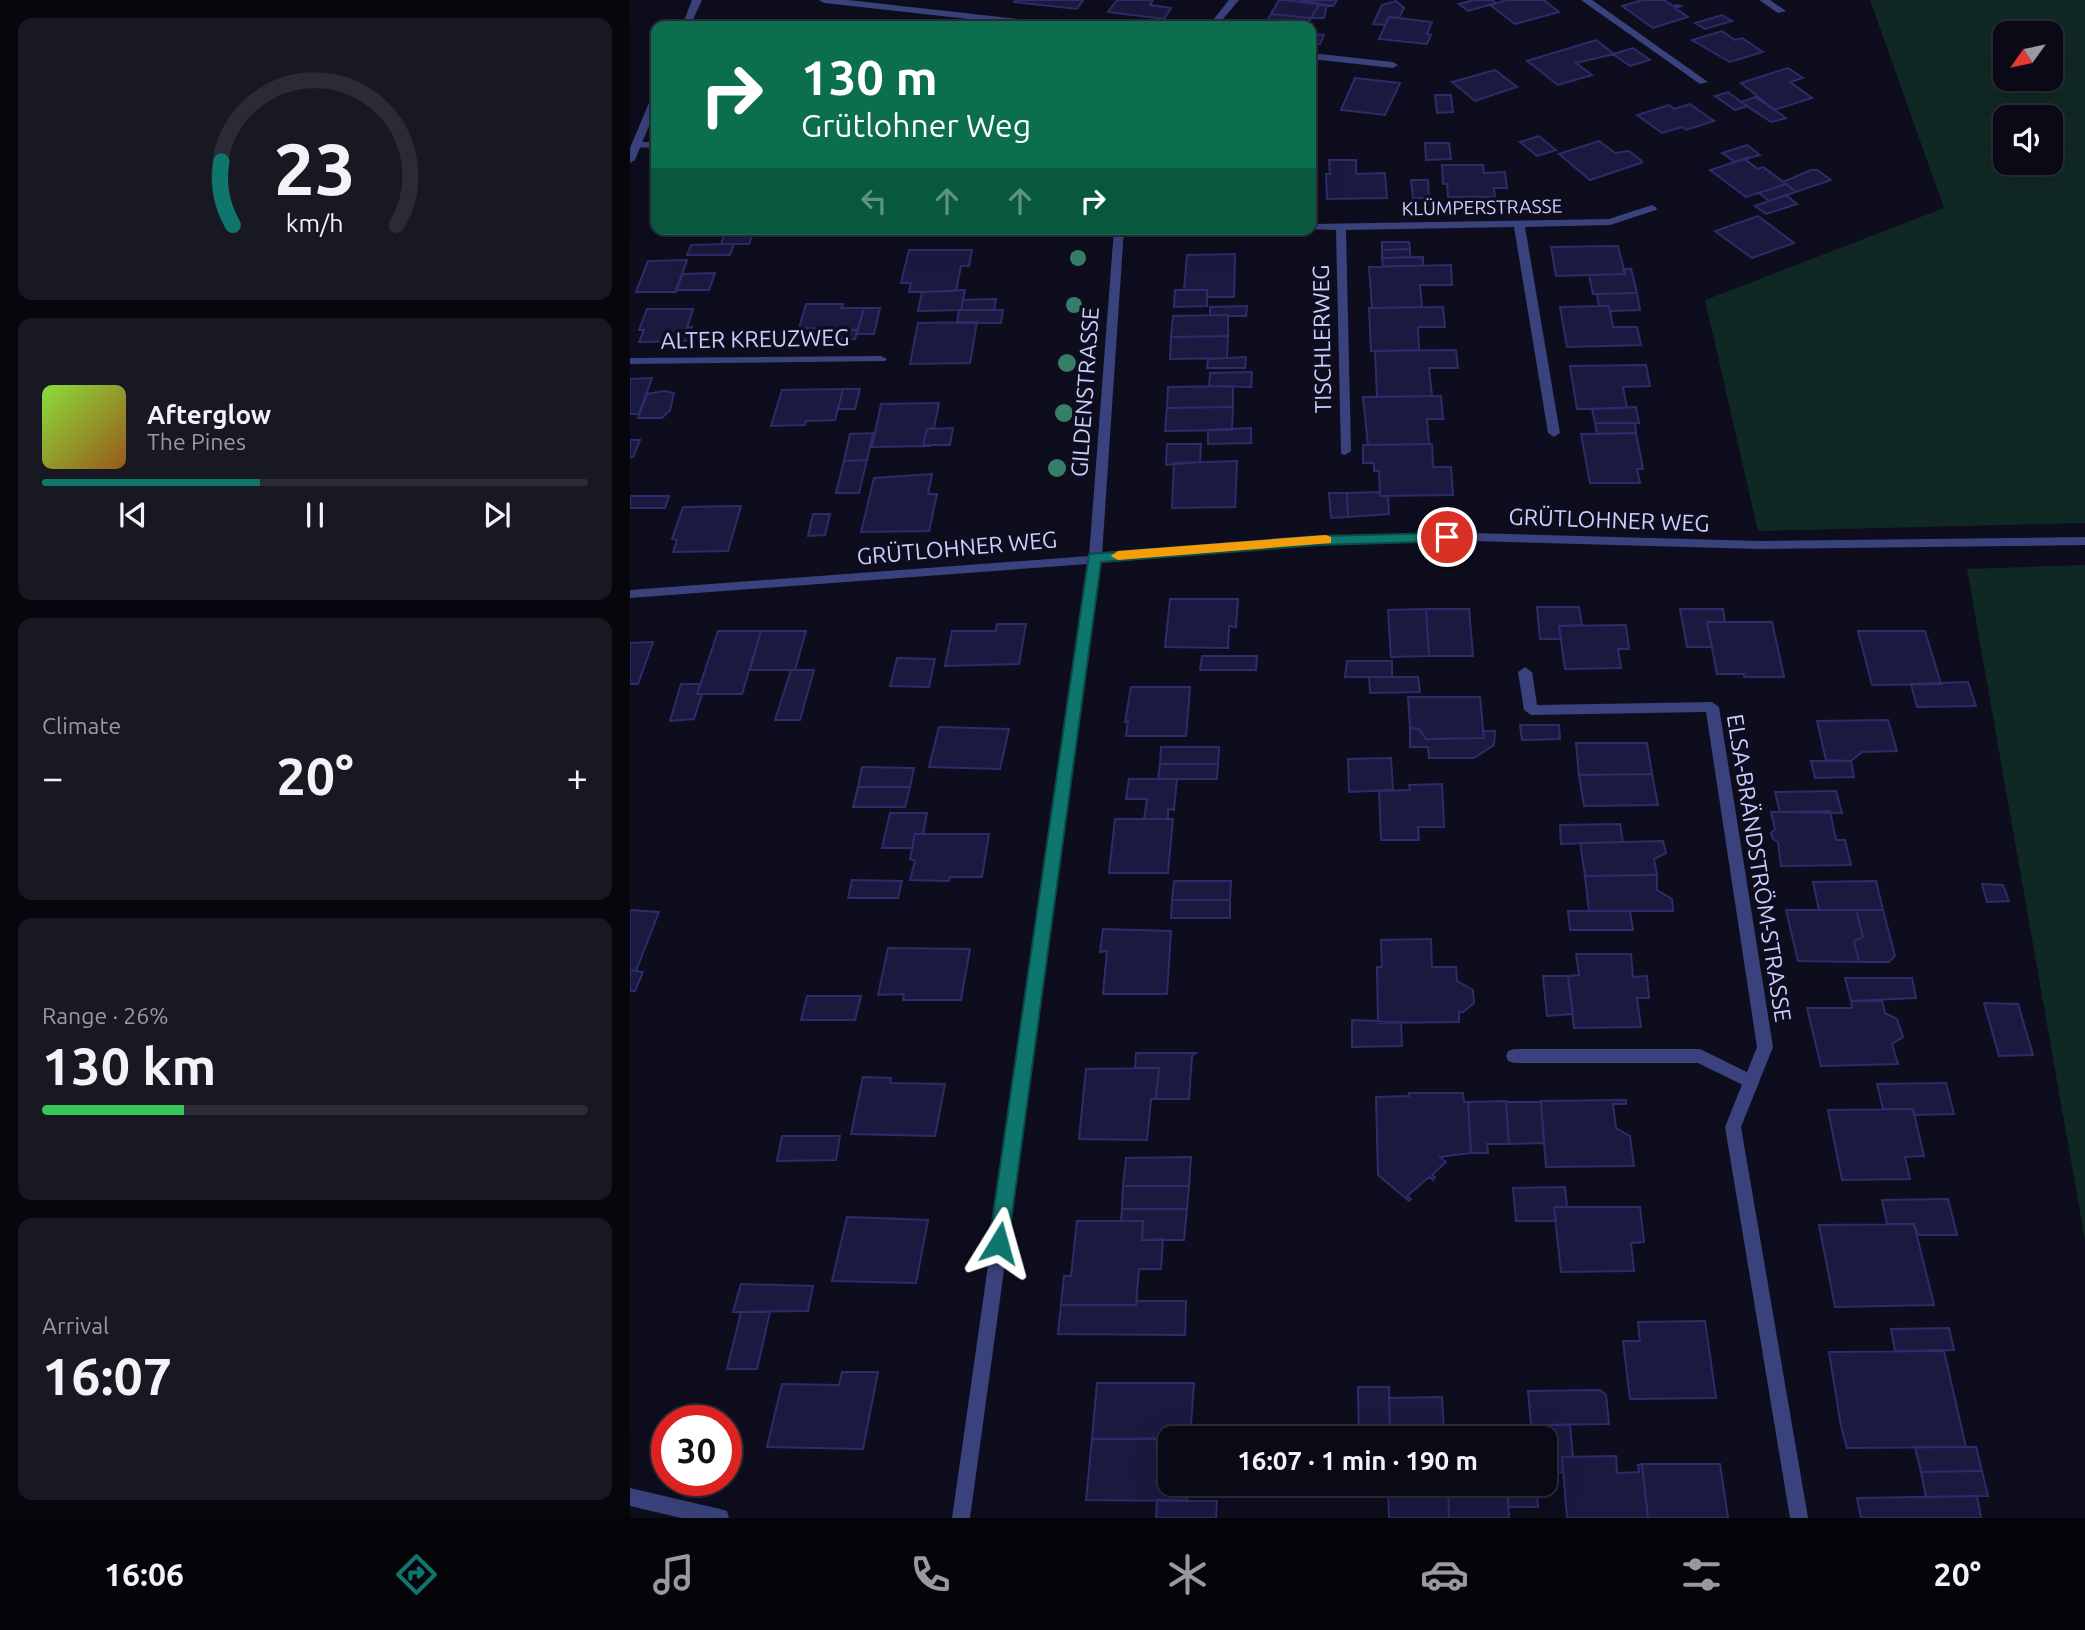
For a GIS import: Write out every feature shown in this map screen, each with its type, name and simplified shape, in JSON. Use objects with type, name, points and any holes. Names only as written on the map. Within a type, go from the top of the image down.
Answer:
[{"type":"street","points":[[688,21],[697,0]]},
{"type":"street","points":[[824,0],[866,2],[1015,21]]},
{"type":"street","points":[[1216,21],[1234,0]]},
{"type":"street","points":[[1586,0],[1703,82]]},
{"type":"street","points":[[1764,0],[1781,11]]},
{"type":"street","points":[[1316,56],[1393,65]]},
{"type":"street","points":[[630,160],[636,145],[635,134],[651,107]]},
{"type":"street","points":[[636,145],[651,145]]},
{"type":"street","name":"KLÜMPERSTRASSE","points":[[1316,226],[1610,222],[1652,208]]},
{"type":"street","points":[[1519,224],[1554,433]]},
{"type":"street","name":"TISCHLERWEG","points":[[1341,226],[1345,451]]},
{"type":"street","name":"GILDENSTRASSE","points":[[961,1518],[1094,558],[1119,235]]},
{"type":"street","name":"ALTER KREUZWEG","points":[[630,361],[881,359]]},
{"type":"street","name":"GRÜTLOHNER WEG","points":[[630,594],[1018,566],[1319,540],[1473,537],[1759,545],[2085,541]]},
{"type":"street","name":"ELSA-BRÄNDSTRÖM-STRASSE","points":[[1525,672],[1531,710],[1712,707],[1765,1047],[1733,1127],[1799,1518]]},
{"type":"street","points":[[1514,1056],[1700,1056],[1751,1082]]},
{"type":"street","points":[[630,1497],[720,1518]]},
{"type":"green space","points":[[1870,0],[2085,0],[2085,523],[1758,531],[1705,300],[1944,208]]},
{"type":"green space","points":[[2085,565],[2085,1240],[1967,569]]},
{"type":"building","points":[[1083,0],[1077,9],[1014,2]]},
{"type":"building","points":[[1117,0],[1153,0],[1150,5],[1171,8],[1164,19],[1108,12]]},
{"type":"building","points":[[1279,0],[1319,4],[1311,18],[1271,14]]},
{"type":"building","points":[[1299,0],[1337,0],[1333,6]]},
{"type":"building","points":[[1474,0],[1492,0],[1496,3],[1468,11],[1459,4]]},
{"type":"building","points":[[1507,0],[1544,0],[1559,12],[1515,24],[1490,5]]},
{"type":"building","points":[[1643,0],[1664,0],[1673,6],[1681,6],[1675,8],[1688,17],[1653,28],[1622,6]]},
{"type":"building","points":[[1396,1],[1404,8],[1399,18],[1389,17],[1385,25],[1373,24],[1382,5]]},
{"type":"building","points":[[1319,5],[1327,5],[1324,18],[1311,18]]},
{"type":"building","points":[[1271,14],[1311,18],[1310,21],[1267,21]]},
{"type":"building","points":[[1722,15],[1732,21],[1705,29],[1695,23]]},
{"type":"building","points":[[1389,17],[1432,22],[1427,34],[1431,35],[1427,44],[1379,39]]},
{"type":"building","points":[[1722,31],[1735,40],[1742,38],[1763,52],[1730,62],[1692,40]]},
{"type":"building","points":[[1316,34],[1324,35],[1320,44],[1316,44]]},
{"type":"building","points":[[1596,40],[1614,54],[1576,63],[1592,75],[1558,85],[1527,61]]},
{"type":"building","points":[[1633,48],[1650,60],[1630,66],[1613,54]]},
{"type":"building","points":[[1788,68],[1803,78],[1790,82],[1812,98],[1774,110],[1741,83]]},
{"type":"building","points":[[1495,70],[1517,87],[1475,101],[1452,82]]},
{"type":"building","points":[[1355,78],[1400,83],[1385,115],[1341,110]]},
{"type":"building","points":[[1728,92],[1748,106],[1735,110],[1715,96]]},
{"type":"building","points":[[1435,95],[1451,95],[1453,112],[1437,113]]},
{"type":"building","points":[[1755,97],[1786,118],[1771,122],[1741,102]]},
{"type":"building","points":[[1690,104],[1714,121],[1686,130],[1682,127],[1662,133],[1637,115],[1669,105],[1674,109]]},
{"type":"building","points":[[1539,136],[1556,150],[1537,156],[1520,142]]},
{"type":"building","points":[[1599,141],[1615,153],[1629,151],[1642,161],[1590,180],[1559,154]]},
{"type":"building","points":[[1425,143],[1449,143],[1451,159],[1426,160]]},
{"type":"building","points":[[1747,145],[1760,155],[1735,162],[1722,153]]},
{"type":"building","points":[[1750,157],[1746,160],[1758,169],[1763,167],[1786,184],[1746,197],[1710,170]]},
{"type":"building","points":[[1329,160],[1356,160],[1356,174],[1385,173],[1387,198],[1327,199],[1326,174],[1330,174]]},
{"type":"building","points":[[1442,165],[1483,165],[1484,173],[1505,172],[1507,188],[1494,188],[1495,197],[1448,197],[1447,184],[1443,184]]},
{"type":"building","points":[[1817,170],[1831,180],[1796,192],[1783,182]]},
{"type":"building","points":[[1411,180],[1428,180],[1429,198],[1413,198]]},
{"type":"building","points":[[1786,184],[1796,192],[1769,201],[1759,193]]},
{"type":"building","points":[[1786,195],[1797,204],[1766,214],[1755,206]]},
{"type":"building","points":[[1758,216],[1794,243],[1752,258],[1715,231]]},
{"type":"building","points":[[724,235],[752,235],[749,244],[721,244]]},
{"type":"building","points":[[1382,242],[1409,242],[1410,249],[1382,250]]},
{"type":"building","points":[[734,244],[730,255],[687,255],[691,245]]},
{"type":"building","points":[[1618,246],[1625,274],[1556,276],[1551,247]]},
{"type":"building","points":[[1410,249],[1410,257],[1382,258],[1382,250]]},
{"type":"building","points":[[909,250],[972,250],[969,266],[961,266],[956,291],[909,292],[911,283],[901,283]]},
{"type":"building","points":[[1235,254],[1234,297],[1207,297],[1207,290],[1184,290],[1187,255]]},
{"type":"building","points":[[1423,257],[1423,266],[1383,266],[1382,258]]},
{"type":"building","points":[[687,260],[676,292],[636,292],[648,261]]},
{"type":"building","points":[[1451,265],[1452,285],[1420,285],[1422,307],[1372,308],[1369,267]]},
{"type":"building","points":[[1623,269],[1631,269],[1637,293],[1593,294],[1589,275],[1625,274]]},
{"type":"building","points":[[715,273],[709,290],[676,290],[682,274]]},
{"type":"building","points":[[965,290],[961,310],[918,311],[922,292]]},
{"type":"building","points":[[1175,290],[1207,290],[1207,306],[1174,307]]},
{"type":"building","points":[[1637,293],[1640,310],[1610,311],[1609,306],[1599,306],[1597,294]]},
{"type":"building","points":[[996,299],[994,310],[961,310],[963,300]]},
{"type":"building","points":[[806,304],[843,304],[841,308],[864,308],[858,330],[799,328]]},
{"type":"building","points":[[1247,306],[1246,316],[1210,315],[1210,307]]},
{"type":"building","points":[[1609,306],[1613,327],[1637,327],[1641,345],[1567,347],[1560,307]]},
{"type":"building","points":[[1443,307],[1445,327],[1418,327],[1419,350],[1371,351],[1369,308]]},
{"type":"building","points":[[864,308],[880,308],[874,334],[856,334]]},
{"type":"building","points":[[647,309],[693,309],[687,328],[692,327],[687,341],[639,342],[644,330],[639,330]]},
{"type":"building","points":[[959,310],[1003,310],[1001,323],[957,323]]},
{"type":"building","points":[[1228,315],[1228,336],[1171,337],[1173,316]]},
{"type":"building","points":[[977,322],[970,363],[910,364],[918,323]]},
{"type":"building","points":[[829,328],[858,330],[855,339],[826,339]]},
{"type":"building","points":[[1228,336],[1227,358],[1170,359],[1171,337]]},
{"type":"building","points":[[1456,350],[1458,368],[1429,368],[1432,396],[1377,397],[1375,351]]},
{"type":"building","points":[[1246,357],[1245,368],[1207,368],[1208,359]]},
{"type":"building","points":[[1646,365],[1650,386],[1623,387],[1627,408],[1577,409],[1570,366]]},
{"type":"building","points":[[1252,372],[1251,387],[1209,386],[1210,373]]},
{"type":"building","points":[[652,378],[639,414],[630,414],[630,379]]},
{"type":"building","points":[[1233,386],[1233,407],[1167,408],[1168,387]]},
{"type":"building","points":[[843,389],[860,389],[855,409],[838,409]]},
{"type":"building","points":[[843,389],[835,420],[806,421],[805,425],[771,426],[782,390]]},
{"type":"building","points":[[664,391],[674,393],[670,410],[662,418],[638,418],[647,394]]},
{"type":"building","points":[[1441,396],[1443,419],[1427,419],[1429,444],[1368,445],[1363,397]]},
{"type":"building","points":[[939,403],[934,428],[927,429],[923,445],[931,446],[872,447],[881,404]]},
{"type":"building","points":[[1233,407],[1232,430],[1165,431],[1167,408]]},
{"type":"building","points":[[1636,407],[1639,423],[1595,423],[1592,409]]},
{"type":"building","points":[[1595,423],[1635,423],[1636,433],[1597,434]]},
{"type":"building","points":[[953,428],[950,445],[923,445],[927,429]]},
{"type":"building","points":[[1251,428],[1251,443],[1208,444],[1208,430]]},
{"type":"building","points":[[873,433],[867,460],[844,461],[850,434]]},
{"type":"building","points":[[1636,433],[1643,469],[1637,469],[1640,483],[1590,483],[1581,434]]},
{"type":"building","points":[[630,440],[640,440],[633,457],[630,458]]},
{"type":"building","points":[[1167,444],[1201,444],[1200,462],[1166,465]]},
{"type":"building","points":[[1432,444],[1433,467],[1451,467],[1453,495],[1380,496],[1379,471],[1374,471],[1374,463],[1363,463],[1363,445]]},
{"type":"building","points":[[867,460],[859,493],[836,493],[844,461]]},
{"type":"building","points":[[1237,461],[1235,507],[1172,508],[1174,463]]},
{"type":"building","points":[[932,474],[928,494],[937,494],[929,531],[861,532],[874,478]]},
{"type":"building","points":[[1380,492],[1380,496],[1388,496],[1389,514],[1348,517],[1347,493]]},
{"type":"building","points":[[1329,493],[1347,493],[1348,517],[1331,518]]},
{"type":"building","points":[[630,496],[669,496],[665,508],[630,508]]},
{"type":"building","points":[[741,506],[728,551],[673,552],[677,540],[672,539],[683,507]]},
{"type":"building","points":[[813,514],[830,514],[825,535],[808,536]]},
{"type":"building","points":[[1170,599],[1238,599],[1236,627],[1229,626],[1228,648],[1165,647]]},
{"type":"building","points":[[1537,607],[1579,607],[1582,625],[1559,626],[1561,639],[1540,639]]},
{"type":"building","points":[[1426,609],[1429,656],[1391,657],[1388,610]]},
{"type":"building","points":[[1426,609],[1469,609],[1473,656],[1429,656]]},
{"type":"building","points":[[1680,609],[1723,609],[1725,622],[1707,622],[1712,647],[1687,647]]},
{"type":"building","points":[[1707,622],[1772,622],[1784,677],[1717,674]]},
{"type":"building","points":[[997,624],[1026,624],[1019,664],[945,666],[952,631],[996,631]]},
{"type":"building","points":[[1626,625],[1629,649],[1618,649],[1621,668],[1565,669],[1559,626]]},
{"type":"building","points":[[718,631],[761,631],[742,694],[697,694]]},
{"type":"building","points":[[761,631],[806,631],[795,670],[750,670]]},
{"type":"building","points":[[1858,631],[1925,631],[1941,684],[1872,685]]},
{"type":"building","points":[[653,642],[638,684],[630,684],[630,643]]},
{"type":"building","points":[[1202,656],[1257,656],[1256,670],[1200,670]]},
{"type":"building","points":[[897,658],[935,659],[929,687],[890,686]]},
{"type":"building","points":[[1347,661],[1392,661],[1392,677],[1345,677]]},
{"type":"building","points":[[791,670],[814,670],[800,720],[775,720]]},
{"type":"building","points":[[1369,677],[1418,677],[1420,692],[1370,693]]},
{"type":"building","points":[[1968,682],[1976,706],[1917,707],[1911,684]]},
{"type":"building","points":[[681,684],[700,684],[697,694],[702,694],[694,719],[670,721]]},
{"type":"building","points":[[1131,687],[1190,687],[1186,736],[1126,736],[1128,721],[1125,722]]},
{"type":"building","points":[[1408,697],[1480,697],[1484,738],[1426,739],[1419,729],[1410,728]]},
{"type":"building","points":[[1888,720],[1897,751],[1862,752],[1851,761],[1826,760],[1817,721]]},
{"type":"building","points":[[1520,725],[1559,725],[1560,739],[1522,740]]},
{"type":"building","points":[[939,727],[1009,729],[1000,769],[929,767]]},
{"type":"building","points":[[1410,728],[1419,729],[1426,739],[1484,738],[1483,731],[1495,731],[1494,745],[1474,758],[1429,758],[1428,747],[1410,747]]},
{"type":"building","points":[[1576,743],[1647,743],[1652,774],[1579,775]]},
{"type":"building","points":[[1161,747],[1219,747],[1218,764],[1160,764]]},
{"type":"building","points":[[1391,758],[1393,790],[1349,792],[1348,759]]},
{"type":"building","points":[[1811,761],[1851,761],[1854,777],[1815,778]]},
{"type":"building","points":[[1160,764],[1218,764],[1217,779],[1158,779]]},
{"type":"building","points":[[862,767],[914,768],[910,787],[858,787]]},
{"type":"building","points":[[1652,774],[1658,805],[1584,806],[1579,775]]},
{"type":"building","points":[[1129,779],[1177,779],[1174,810],[1168,809],[1168,819],[1144,819],[1147,799],[1126,799]]},
{"type":"building","points":[[1442,784],[1444,827],[1418,827],[1419,840],[1381,840],[1379,791],[1410,790],[1409,785]]},
{"type":"building","points":[[858,787],[910,787],[905,807],[853,807]]},
{"type":"building","points":[[1836,791],[1842,813],[1780,812],[1775,792]]},
{"type":"building","points":[[1830,811],[1836,840],[1845,840],[1851,865],[1781,866],[1778,842],[1773,839],[1771,833],[1775,829],[1771,812]]},
{"type":"building","points":[[890,813],[927,813],[923,834],[915,834],[912,848],[882,848]]},
{"type":"building","points":[[1115,819],[1173,819],[1168,873],[1109,873]]},
{"type":"building","points":[[1620,824],[1623,842],[1561,844],[1560,825]]},
{"type":"building","points":[[915,834],[989,834],[982,877],[950,877],[949,881],[910,880],[915,861],[910,859]]},
{"type":"building","points":[[1663,841],[1666,853],[1654,859],[1657,875],[1585,876],[1580,843]]},
{"type":"building","points":[[1657,875],[1657,890],[1672,899],[1673,911],[1589,911],[1585,876]]},
{"type":"building","points":[[852,880],[902,881],[898,898],[848,898]]},
{"type":"building","points":[[1174,881],[1231,881],[1230,900],[1172,900]]},
{"type":"building","points":[[1876,881],[1883,910],[1819,910],[1813,882]]},
{"type":"building","points":[[1982,884],[2003,885],[2009,901],[1987,902]]},
{"type":"building","points":[[1172,900],[1230,900],[1230,918],[1171,918]]},
{"type":"building","points":[[630,910],[659,912],[636,971],[630,970]]},
{"type":"building","points":[[1786,910],[1856,910],[1863,937],[1854,941],[1859,962],[1798,961]]},
{"type":"building","points":[[1856,910],[1883,910],[1895,956],[1889,962],[1859,962],[1854,941],[1863,937]]},
{"type":"building","points":[[1568,911],[1630,911],[1633,930],[1570,930]]},
{"type":"building","points":[[1103,929],[1171,931],[1167,994],[1103,994],[1107,951],[1100,952]]},
{"type":"building","points":[[1431,939],[1432,967],[1456,967],[1457,981],[1473,990],[1474,1003],[1459,1012],[1459,1022],[1378,1023],[1377,967],[1382,967],[1381,940]]},
{"type":"building","points":[[888,948],[970,949],[961,1000],[903,1000],[904,994],[878,995]]},
{"type":"building","points":[[1576,954],[1631,954],[1633,977],[1647,976],[1649,998],[1637,998],[1641,1027],[1574,1028],[1568,976],[1579,975]]},
{"type":"building","points":[[630,970],[643,972],[635,991],[630,991]]},
{"type":"building","points":[[1543,976],[1568,976],[1573,1014],[1547,1016]]},
{"type":"building","points":[[1845,978],[1912,978],[1916,998],[1851,1001]]},
{"type":"building","points":[[807,996],[861,996],[855,1020],[801,1020]]},
{"type":"building","points":[[1851,1001],[1882,1001],[1885,1013],[1897,1019],[1903,1037],[1892,1044],[1898,1064],[1821,1066],[1807,1008],[1852,1008]]},
{"type":"building","points":[[1984,1003],[2018,1004],[2033,1055],[1999,1056]]},
{"type":"building","points":[[1352,1020],[1401,1022],[1402,1046],[1352,1047]]},
{"type":"building","points":[[1136,1053],[1196,1053],[1192,1056],[1189,1099],[1151,1099],[1156,1098],[1159,1068],[1135,1068]]},
{"type":"building","points":[[1159,1068],[1156,1098],[1151,1099],[1147,1140],[1079,1139],[1086,1069]]},
{"type":"building","points":[[863,1077],[891,1078],[890,1083],[945,1084],[935,1136],[851,1134]]},
{"type":"building","points":[[1946,1083],[1954,1114],[1914,1115],[1913,1109],[1883,1109],[1877,1084]]},
{"type":"building","points":[[1409,1093],[1463,1093],[1464,1102],[1468,1102],[1471,1153],[1440,1157],[1446,1162],[1432,1175],[1435,1177],[1433,1180],[1429,1177],[1407,1196],[1411,1199],[1409,1201],[1378,1175],[1376,1097],[1409,1096]]},
{"type":"building","points":[[1626,1100],[1626,1104],[1613,1104],[1616,1128],[1630,1136],[1634,1166],[1546,1167],[1541,1101]]},
{"type":"building","points":[[1506,1101],[1509,1144],[1487,1144],[1488,1153],[1471,1153],[1468,1102]]},
{"type":"building","points":[[1506,1102],[1541,1102],[1544,1143],[1509,1144]]},
{"type":"building","points":[[1913,1109],[1924,1156],[1905,1157],[1910,1179],[1842,1180],[1828,1110]]},
{"type":"building","points":[[782,1136],[840,1136],[836,1160],[777,1161]]},
{"type":"building","points":[[1191,1157],[1189,1186],[1123,1186],[1126,1158]]},
{"type":"building","points":[[1123,1186],[1189,1186],[1187,1209],[1122,1209]]},
{"type":"building","points":[[1565,1187],[1567,1207],[1554,1207],[1556,1221],[1516,1221],[1513,1188]]},
{"type":"building","points":[[1948,1199],[1957,1235],[1918,1235],[1914,1224],[1887,1224],[1882,1200]]},
{"type":"building","points":[[1554,1207],[1640,1207],[1644,1242],[1631,1243],[1634,1271],[1561,1272]]},
{"type":"building","points":[[1122,1209],[1187,1209],[1184,1240],[1142,1240],[1143,1221],[1121,1221]]},
{"type":"building","points":[[847,1217],[928,1220],[916,1283],[832,1281]]},
{"type":"building","points":[[1077,1221],[1143,1221],[1142,1240],[1163,1239],[1161,1269],[1139,1269],[1136,1305],[1061,1305],[1064,1276],[1071,1276]]},
{"type":"building","points":[[1914,1224],[1934,1305],[1835,1307],[1819,1225]]},
{"type":"building","points":[[741,1284],[813,1286],[808,1311],[733,1312]]},
{"type":"building","points":[[1137,1301],[1186,1301],[1185,1335],[1058,1334],[1061,1305],[1136,1305]]},
{"type":"building","points":[[741,1312],[770,1312],[757,1369],[727,1369]]},
{"type":"building","points":[[1705,1321],[1716,1398],[1630,1399],[1623,1341],[1640,1341],[1638,1322]]},
{"type":"building","points":[[1949,1328],[1954,1350],[1895,1351],[1891,1329]]},
{"type":"building","points":[[1944,1351],[1966,1447],[1847,1448],[1829,1352]]},
{"type":"building","points":[[842,1372],[878,1372],[863,1449],[767,1447],[782,1384],[839,1385]]},
{"type":"building","points":[[1097,1383],[1194,1383],[1191,1426],[1158,1426],[1158,1438],[1092,1439]]},
{"type":"building","points":[[1358,1387],[1389,1387],[1390,1426],[1359,1426]]},
{"type":"building","points":[[1600,1390],[1606,1395],[1609,1424],[1531,1425],[1528,1391]]},
{"type":"building","points":[[1442,1397],[1444,1426],[1390,1426],[1389,1398]]},
{"type":"building","points":[[1570,1425],[1573,1457],[1562,1457],[1563,1472],[1557,1472],[1557,1426],[1531,1426]]},
{"type":"building","points":[[1092,1439],[1158,1439],[1158,1496],[1187,1496],[1187,1501],[1086,1500]]},
{"type":"building","points":[[1915,1447],[1976,1447],[1982,1471],[1921,1472]]},
{"type":"building","points":[[1616,1456],[1617,1473],[1639,1472],[1638,1465],[1642,1464],[1648,1518],[1567,1518],[1562,1457]]},
{"type":"building","points":[[1642,1464],[1720,1464],[1728,1518],[1648,1518]]},
{"type":"building","points":[[1982,1471],[1988,1496],[1926,1497],[1921,1472]]},
{"type":"building","points":[[1388,1496],[1448,1496],[1449,1518],[1389,1518]]},
{"type":"building","points":[[1448,1496],[1508,1496],[1509,1518],[1449,1518]]},
{"type":"building","points":[[1508,1496],[1537,1496],[1538,1507],[1509,1507]]},
{"type":"building","points":[[1977,1496],[1981,1518],[1861,1518],[1857,1498]]},
{"type":"building","points":[[1157,1500],[1217,1501],[1216,1518],[1156,1518]]},
{"type":"slow traffic","points":[[1118,556],[1326,540]]},
{"type":"route","points":[[999,1243],[1094,558],[1319,540],[1447,537]]}]
